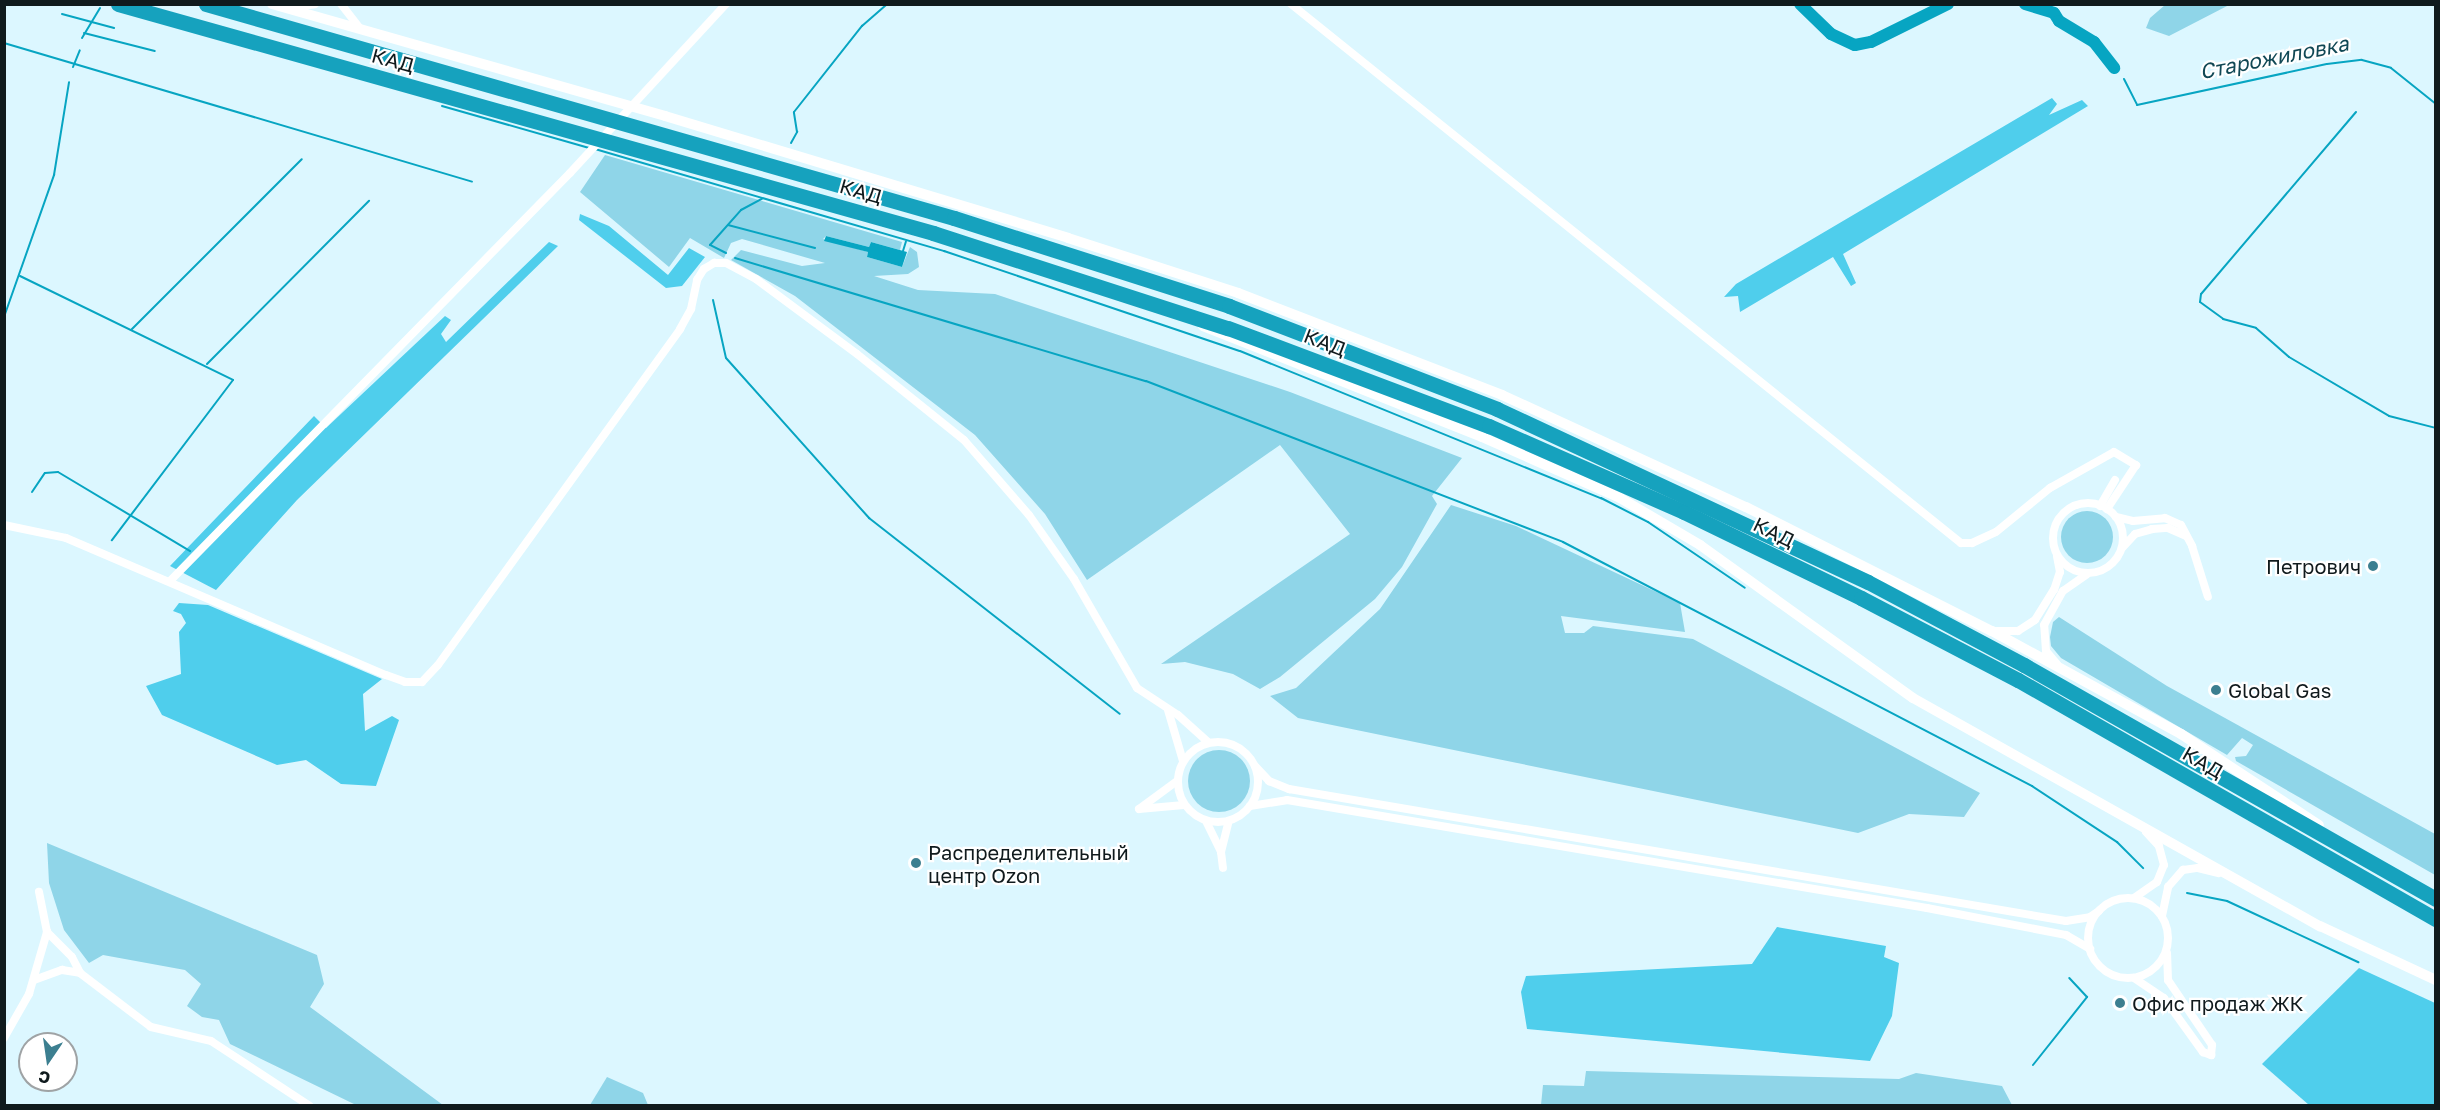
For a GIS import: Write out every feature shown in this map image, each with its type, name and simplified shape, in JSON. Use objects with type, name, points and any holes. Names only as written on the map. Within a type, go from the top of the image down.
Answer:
[{"type":"highway","name":"КАД","points":[[118,4],[933,233],[1228,328],[1489,426],[1684,512],[2018,680],[2436,919]]},
{"type":"highway","name":"КАД","points":[[206,4],[965,222],[1229,306],[1497,409],[1868,582],[2024,665],[2436,899]]},
{"type":"street","points":[[276,6],[315,4]]},
{"type":"street","points":[[341,4],[350,20],[373,35]]},
{"type":"street","points":[[171,580],[572,170],[726,4]]},
{"type":"street","points":[[1291,4],[1961,543],[1972,543],[1996,532],[2050,488],[2114,452],[2136,465],[2103,507]]},
{"type":"street","points":[[276,6],[665,116],[1238,293],[1513,399],[1756,512],[1992,631],[2181,734],[2403,880]]},
{"type":"street","points":[[4,525],[66,538],[171,580],[386,675],[405,682],[422,681],[438,665],[680,329],[691,309],[697,280],[704,269],[714,263],[726,263],[756,279],[857,354],[964,440],[1029,516],[1074,579],[1137,688],[1209,742]]},
{"type":"street","points":[[1128,295],[1482,437],[1620,498],[1700,545],[1913,698],[2320,926],[2436,980]]},
{"type":"street","points":[[2103,507],[2115,480]]},
{"type":"street","points":[[1992,631],[2018,631],[2035,620],[2054,590],[2060,572],[2053,537],[2064,512],[2081,504],[2103,507],[2116,517],[2133,521],[2173,519],[2186,536],[2208,597]]},
{"type":"street","points":[[2116,517],[2121,529],[2121,548]]},
{"type":"street","points":[[2062,669],[2046,651],[2044,625],[2067,586],[2088,573],[2109,566],[2121,548],[2135,534],[2152,529],[2168,528],[2186,536]]},
{"type":"street","points":[[2057,556],[2076,571],[2088,573]]},
{"type":"street","points":[[1168,710],[1183,761],[1177,781],[1184,805],[1206,821],[1221,852],[1223,868]]},
{"type":"street","points":[[1183,761],[1209,742],[1220,741],[1241,748],[1269,781],[1300,791],[2066,921],[2090,917],[2121,898],[2134,898],[2155,907],[2163,916]]},
{"type":"street","points":[[1250,806],[1258,787],[1255,766]]},
{"type":"street","points":[[1177,781],[1139,809],[1184,805]]},
{"type":"street","points":[[1206,821],[1229,820],[1250,806],[1287,800],[1927,908],[2066,935],[2090,949],[2102,968],[2112,974],[2134,978],[2164,998],[2203,1053],[2211,1055],[2212,1045],[2168,980],[2169,938],[2163,916],[2168,886],[2183,870],[2208,869],[2242,883]]},
{"type":"street","points":[[1221,852],[1229,820]]},
{"type":"street","points":[[2134,822],[2159,846],[2164,865],[2157,882],[2134,898]]},
{"type":"street","points":[[4,1038],[16,1021],[34,980],[47,932],[39,892]]},
{"type":"street","points":[[2090,949],[2091,922],[2098,911]]},
{"type":"street","points":[[47,932],[72,957],[80,973],[151,1028],[211,1041],[310,1106]]},
{"type":"street","points":[[2134,978],[2155,968],[2167,949]]},
{"type":"street","points":[[34,980],[62,970],[80,973]]},
{"type":"shaded area","points":[[2165,5],[2229,5],[2169,36],[2146,28],[2150,18]]},
{"type":"shaded area","points":[[2052,98],[2057,104],[2049,115],[2082,100],[2088,106],[1843,254],[1856,283],[1851,286],[1833,257],[1740,312],[1738,296],[1724,297],[1736,284]]},
{"type":"shaded area","points":[[605,155],[902,242],[900,250],[871,242],[869,247],[826,236],[823,239],[868,252],[867,257],[902,267],[910,247],[917,252],[919,267],[908,274],[874,276],[918,290],[995,294],[1290,392],[1462,458],[1432,496],[1437,504],[1402,567],[1375,599],[1280,677],[1260,689],[1233,674],[1185,662],[1161,664],[1350,534],[1280,445],[1087,580],[1045,514],[975,435],[795,296],[731,260],[741,250],[802,266],[825,263],[742,239],[731,243],[724,258],[690,238],[669,267],[580,192]]},
{"type":"shaded area","points":[[580,214],[609,226],[668,275],[689,248],[705,257],[682,286],[666,288],[579,220]]},
{"type":"shaded area","points":[[826,236],[869,247],[871,242],[907,252],[902,267],[867,257],[868,252],[824,241]]},
{"type":"shaded area","points":[[549,242],[558,246],[297,500],[216,590],[170,566],[314,416],[326,428],[445,316],[451,320],[441,334],[446,342]]},
{"type":"shaded area","points":[[1451,505],[1516,526],[1680,603],[1685,632],[1561,616],[1565,633],[1584,633],[1593,626],[1693,639],[1980,793],[1964,817],[1909,814],[1858,833],[1298,718],[1270,696],[1296,688],[1380,609]]},
{"type":"shaded area","points":[[2087,511],[2101,515],[2109,523],[2113,537],[2109,551],[2101,559],[2087,563],[2073,559],[2065,551],[2061,537],[2065,523],[2073,515]]},
{"type":"shaded area","points":[[179,603],[208,605],[382,679],[363,694],[365,731],[392,716],[399,720],[376,786],[341,784],[306,760],[277,765],[162,715],[146,686],[181,674],[179,632],[186,623],[181,614],[173,611]]},
{"type":"shaded area","points":[[2059,617],[2167,686],[2435,834],[2435,875],[2236,761],[2235,757],[2246,756],[2253,745],[2242,738],[2227,755],[2061,658],[2051,646],[2050,637],[2053,622]]},
{"type":"shaded area","points":[[1219,750],[1236,755],[1241,759],[1245,764],[1250,781],[1245,798],[1241,803],[1236,807],[1219,812],[1202,807],[1197,803],[1193,798],[1188,781],[1193,764],[1197,759],[1202,755]]},
{"type":"shaded area","points":[[47,843],[317,955],[324,984],[310,1007],[443,1105],[356,1105],[230,1044],[219,1020],[202,1017],[187,1006],[201,984],[185,970],[103,955],[89,963],[64,930],[49,883]]},
{"type":"shaded area","points":[[1777,927],[1886,946],[1884,957],[1899,963],[1892,1016],[1870,1061],[1527,1029],[1521,992],[1526,976],[1752,964]]},
{"type":"shaded area","points":[[2359,968],[2435,1003],[2435,1105],[2309,1105],[2262,1064]]},
{"type":"shaded area","points":[[1586,1071],[1899,1079],[1916,1073],[2002,1086],[2012,1105],[1541,1105],[1543,1085],[1584,1086]]},
{"type":"shaded area","points":[[607,1077],[643,1093],[648,1105],[590,1105]]},
{"type":"waterway","points":[[791,143],[797,132],[794,112],[862,26],[887,4]]},
{"type":"waterway","name":"Старожиловка","points":[[1800,4],[1831,34],[1855,45],[1871,42],[1948,4]]},
{"type":"waterway","name":"Старожиловка","points":[[2025,4],[2054,13],[2059,21],[2094,42],[2114,68]]},
{"type":"waterway","points":[[82,38],[100,8]]},
{"type":"waterway","points":[[62,14],[114,28]]},
{"type":"waterway","points":[[84,33],[155,51]]},
{"type":"waterway","points":[[4,43],[472,182]]},
{"type":"waterway","points":[[73,67],[80,50]]},
{"type":"waterway","name":"Старожиловка","points":[[2124,79],[2137,105],[2327,64],[2362,60],[2391,68],[2436,104]]},
{"type":"waterway","points":[[4,317],[54,175],[69,82]]},
{"type":"waterway","points":[[442,106],[589,148]]},
{"type":"waterway","name":"Старожиловка","points":[[2356,112],[2201,294],[2200,302],[2223,319],[2256,328],[2289,357],[2389,416],[2436,428]]},
{"type":"waterway","points":[[595,149],[944,251],[1240,351],[1601,498],[1648,522],[1745,588]]},
{"type":"waterway","points":[[132,329],[302,159]]},
{"type":"waterway","points":[[726,253],[710,245],[741,210],[762,199]]},
{"type":"waterway","points":[[207,364],[369,201]]},
{"type":"waterway","points":[[728,225],[815,248]]},
{"type":"waterway","points":[[903,251],[906,241]]},
{"type":"waterway","points":[[735,258],[1146,381],[1563,542],[2032,786],[2117,842],[2143,868]]},
{"type":"waterway","points":[[20,276],[233,380],[112,540]]},
{"type":"waterway","points":[[713,300],[726,358],[869,518],[1120,714]]},
{"type":"waterway","points":[[32,492],[45,473],[58,472],[190,551]]},
{"type":"waterway","points":[[2187,893],[2227,901],[2358,962]]},
{"type":"waterway","points":[[2033,1065],[2087,997],[2069,978]]},
{"type":"place","name":"Петрович","points":[[2373,566]]},
{"type":"place","name":"Global Gas","points":[[2216,690]]},
{"type":"place","name":"Распределительный центр Ozon","points":[[916,863]]},
{"type":"place","name":"Офис продаж ЖК","points":[[2120,1003]]}]
